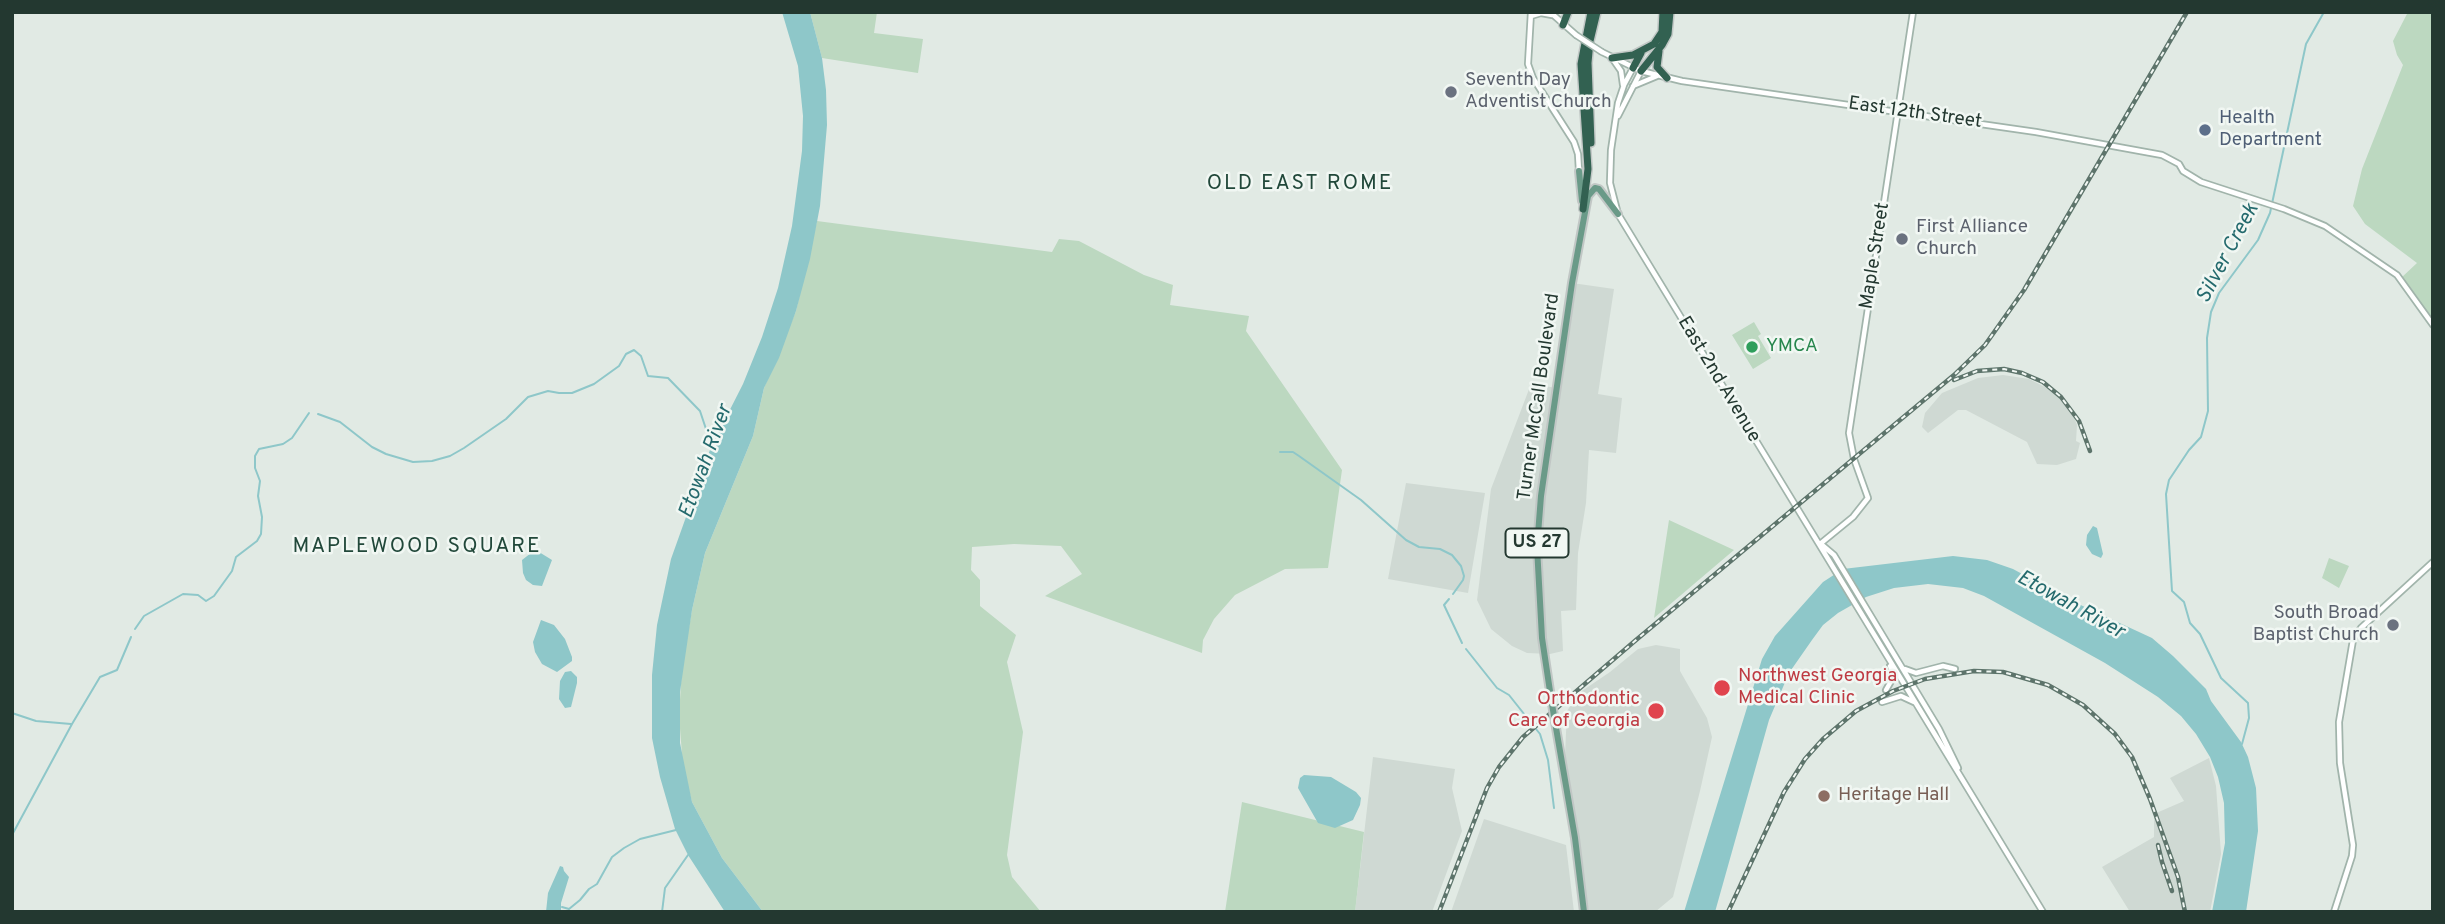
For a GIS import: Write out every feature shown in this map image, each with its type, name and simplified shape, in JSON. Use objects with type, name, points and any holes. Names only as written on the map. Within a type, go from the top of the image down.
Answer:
[{"type":"highway","points":[[1563,25],[1568,12]]},
{"type":"highway","name":"Turner McCall Boulevard","points":[[1583,209],[1588,169],[1581,64],[1591,12]]},
{"type":"highway","name":"Turner McCall Boulevard","points":[[1588,196],[1592,166],[1588,63],[1597,12]]},
{"type":"highway","points":[[1590,41],[1603,12]]},
{"type":"highway","points":[[1612,58],[1642,52],[1654,44],[1661,32],[1663,12]]},
{"type":"highway","points":[[1641,71],[1668,34],[1670,12]]},
{"type":"highway","points":[[1659,49],[1657,65],[1667,78]]},
{"type":"highway","points":[[1633,68],[1642,52]]},
{"type":"main road","name":"Maple Street","points":[[1820,544],[1853,517],[1868,498],[1854,458],[1849,433],[1913,12]]},
{"type":"main road","points":[[1551,14],[1531,14],[1528,64],[1533,78],[1574,142],[1578,154],[1583,209]]},
{"type":"main road","name":"East 12th Street","points":[[1551,14],[1576,35],[1612,58],[1658,76],[2046,134],[2162,155],[2179,163],[2183,171],[2196,180],[2284,209],[2325,226],[2393,272],[2433,325]]},
{"type":"main road","points":[[1612,58],[1621,71],[1623,85]]},
{"type":"main road","points":[[1616,120],[1623,85],[1633,68]]},
{"type":"main road","points":[[1616,120],[1641,71]]},
{"type":"main road","points":[[1632,87],[1658,76]]},
{"type":"main road","name":"East 2nd Avenue","points":[[1616,120],[1611,150],[1610,183],[1618,214],[2043,912]]},
{"type":"main road","points":[[1588,196],[1595,188],[1600,189],[1618,214]]},
{"type":"main road","name":"Turner McCall Boulevard","points":[[1584,912],[1574,831],[1542,638],[1537,547],[1541,496],[1588,196]]},
{"type":"main road","name":"Turner McCall Boulevard","points":[[1583,209],[1583,219]]},
{"type":"main road","name":"East 2nd Avenue","points":[[1820,544],[1834,555],[1901,665],[1945,740],[1961,776]]},
{"type":"main road","points":[[2334,912],[2353,845],[2340,763],[2339,722],[2353,640],[2361,628],[2433,562]]},
{"type":"main road","points":[[1886,655],[1894,676],[1886,690]]},
{"type":"main road","points":[[1901,665],[1916,673],[1944,666],[1955,668]]},
{"type":"main road","points":[[1882,702],[1904,696],[1917,705]]},
{"type":"shaded area","points":[[1572,283],[1614,289],[1598,394],[1622,398],[1616,453],[1589,450],[1586,503],[1578,553],[1576,610],[1561,611],[1563,651],[1550,654],[1527,653],[1512,646],[1491,629],[1477,600],[1491,489],[1531,384],[1557,388]]},
{"type":"shaded area","points":[[2003,375],[2029,379],[2061,398],[2072,412],[2077,425],[2076,441],[2080,443],[2076,459],[2057,465],[2037,464],[2027,442],[1966,410],[1958,410],[1928,433],[1922,427],[1925,413],[1942,393],[1978,378]]},
{"type":"shaded area","points":[[1406,483],[1485,493],[1468,593],[1388,579]]},
{"type":"shaded area","points":[[1656,645],[1680,649],[1680,671],[1707,718],[1712,737],[1700,791],[1673,897],[1655,912],[1589,912],[1564,777],[1567,711],[1579,693],[1638,649]]},
{"type":"shaded area","points":[[1373,757],[1455,769],[1452,788],[1462,831],[1432,912],[1355,912]]},
{"type":"shaded area","points":[[2209,758],[2216,786],[2221,854],[2210,912],[2130,912],[2102,867],[2154,837],[2154,814],[2184,801],[2170,778]]},
{"type":"shaded area","points":[[1484,819],[1566,845],[1574,912],[1451,912]]},
{"type":"green space","points":[[810,12],[877,12],[874,33],[923,39],[918,73],[822,58]]},
{"type":"green space","points":[[2408,12],[2433,12],[2433,323],[2401,278],[2417,263],[2365,224],[2353,206],[2362,169],[2403,65],[2393,41]]},
{"type":"green space","points":[[817,221],[1052,252],[1059,239],[1079,241],[1144,275],[1173,285],[1170,305],[1249,316],[1246,331],[1342,470],[1328,568],[1285,569],[1235,595],[1214,619],[1203,640],[1202,653],[1045,596],[1082,574],[1061,546],[1014,544],[972,547],[971,570],[980,580],[980,606],[1016,635],[1007,662],[1023,732],[1007,855],[1012,877],[1041,912],[763,912],[722,858],[692,802],[683,767],[679,716],[682,667],[692,610],[705,553],[753,436],[764,388],[796,311]]},
{"type":"green space","name":"YMCA","points":[[1754,322],[1761,334],[1758,336],[1771,358],[1753,369],[1732,335]]},
{"type":"green space","points":[[1669,520],[1734,550],[1654,618]]},
{"type":"green space","points":[[2329,558],[2349,566],[2339,588],[2322,578]]},
{"type":"green space","points":[[1242,802],[1364,832],[1355,912],[1225,912]]},
{"type":"water","name":"Etowah River","points":[[782,12],[810,12],[822,58],[827,125],[820,206],[796,311],[779,358],[764,388],[753,436],[705,553],[692,610],[680,692],[680,743],[692,802],[722,858],[763,912],[725,912],[688,855],[675,829],[652,738],[652,675],[657,625],[671,559],[711,447],[743,384],[762,337],[778,288],[792,226],[802,151],[803,116],[798,66]]},
{"type":"water","points":[[2093,526],[2097,528],[2103,554],[2101,558],[2092,554],[2086,545],[2087,535]]},
{"type":"water","points":[[539,552],[552,560],[542,586],[533,585],[526,580],[523,573],[522,560],[531,553]]},
{"type":"water","name":"Etowah River","points":[[1953,556],[1987,560],[2013,569],[2072,601],[2152,638],[2206,689],[2211,701],[2241,742],[2256,788],[2258,831],[2246,912],[2212,912],[2225,843],[2224,803],[2210,757],[2181,716],[2158,697],[2105,663],[1984,596],[1963,588],[1928,584],[1894,588],[1866,597],[1823,625],[1789,673],[1769,720],[1715,912],[1684,912],[1762,659],[1775,636],[1823,582],[1843,569]]},
{"type":"water","points":[[541,620],[554,625],[565,639],[572,657],[572,661],[557,672],[542,664],[535,652],[533,642]]},
{"type":"water","points":[[571,671],[577,677],[577,683],[571,707],[565,708],[559,699],[560,681],[565,672]]},
{"type":"water","points":[[1304,775],[1331,777],[1356,792],[1361,798],[1353,820],[1335,828],[1318,823],[1298,788],[1300,778]]},
{"type":"water","points":[[560,866],[569,877],[561,912],[546,912],[548,893]]},
{"type":"waterway","name":"Silver Creek","points":[[2242,744],[2249,718],[2248,703],[2221,678],[2200,634],[2190,623],[2184,602],[2172,591],[2166,494],[2169,480],[2201,437],[2208,411],[2207,338],[2211,312],[2219,293],[2258,240],[2270,213],[2306,44],[2324,12]]},
{"type":"waterway","name":"Etowah River","points":[[318,414],[340,422],[372,447],[386,454],[413,462],[432,461],[450,456],[464,448],[506,419],[528,397],[548,391],[572,393],[594,384],[619,366],[626,354],[634,350],[641,356],[648,376],[668,378],[700,411],[712,447]]},
{"type":"waterway","points":[[135,629],[144,616],[183,594],[198,595],[206,601],[214,596],[232,571],[236,557],[257,541],[261,534],[262,517],[258,496],[260,481],[255,468],[255,456],[259,449],[283,444],[292,438],[309,413]]},
{"type":"waterway","points":[[1280,452],[1293,452],[1299,456],[1361,500],[1406,540],[1419,547],[1440,549],[1452,555],[1461,566],[1464,576],[1453,594]]},
{"type":"waterway","points":[[1449,599],[1444,605],[1462,643]]},
{"type":"waterway","points":[[12,835],[100,677],[117,670],[131,637]]},
{"type":"waterway","points":[[1466,649],[1497,688],[1509,695],[1540,734],[1548,760],[1554,808]]},
{"type":"waterway","points":[[12,713],[36,721],[71,724]]},
{"type":"waterway","points":[[562,907],[569,909],[597,884],[612,857],[624,848],[640,839],[676,830]]},
{"type":"waterway","points":[[662,912],[665,888],[688,855]]},
{"type":"railway","points":[[1439,912],[1487,788],[1499,767],[1523,737],[1954,375],[1985,345],[2024,290],[2187,12]]},
{"type":"railway","points":[[1954,380],[1977,371],[2004,369],[2043,382],[2061,397],[2079,421],[2090,451]]},
{"type":"railway","points":[[1728,912],[1784,792],[1805,759],[1823,739],[1856,711],[1893,691],[1925,679],[1974,671],[2003,672],[2048,685],[2083,705],[2115,734],[2132,757],[2150,799],[2178,877],[2185,912]]},
{"type":"railway","points":[[2158,845],[2172,891]]},
{"type":"place","name":"Seventh Day Adventist Church","points":[[1451,92]]},
{"type":"place","name":"Health Department","points":[[2205,130]]},
{"type":"place","name":"First Alliance Church","points":[[1902,239]]},
{"type":"place","name":"YMCA","points":[[1752,347]]},
{"type":"place","name":"South Broad Baptist Church","points":[[2393,625]]},
{"type":"place","name":"Northwest Georgia Medical Clinic","points":[[1722,688]]},
{"type":"place","name":"Orthodontic Care of Georgia","points":[[1656,711]]},
{"type":"place","name":"Heritage Hall","points":[[1824,796]]},
{"type":"district","name":"OLD EAST ROME","points":[[1300,185]]},
{"type":"district","name":"MAPLEWOOD SQUARE","points":[[417,548]]}]
